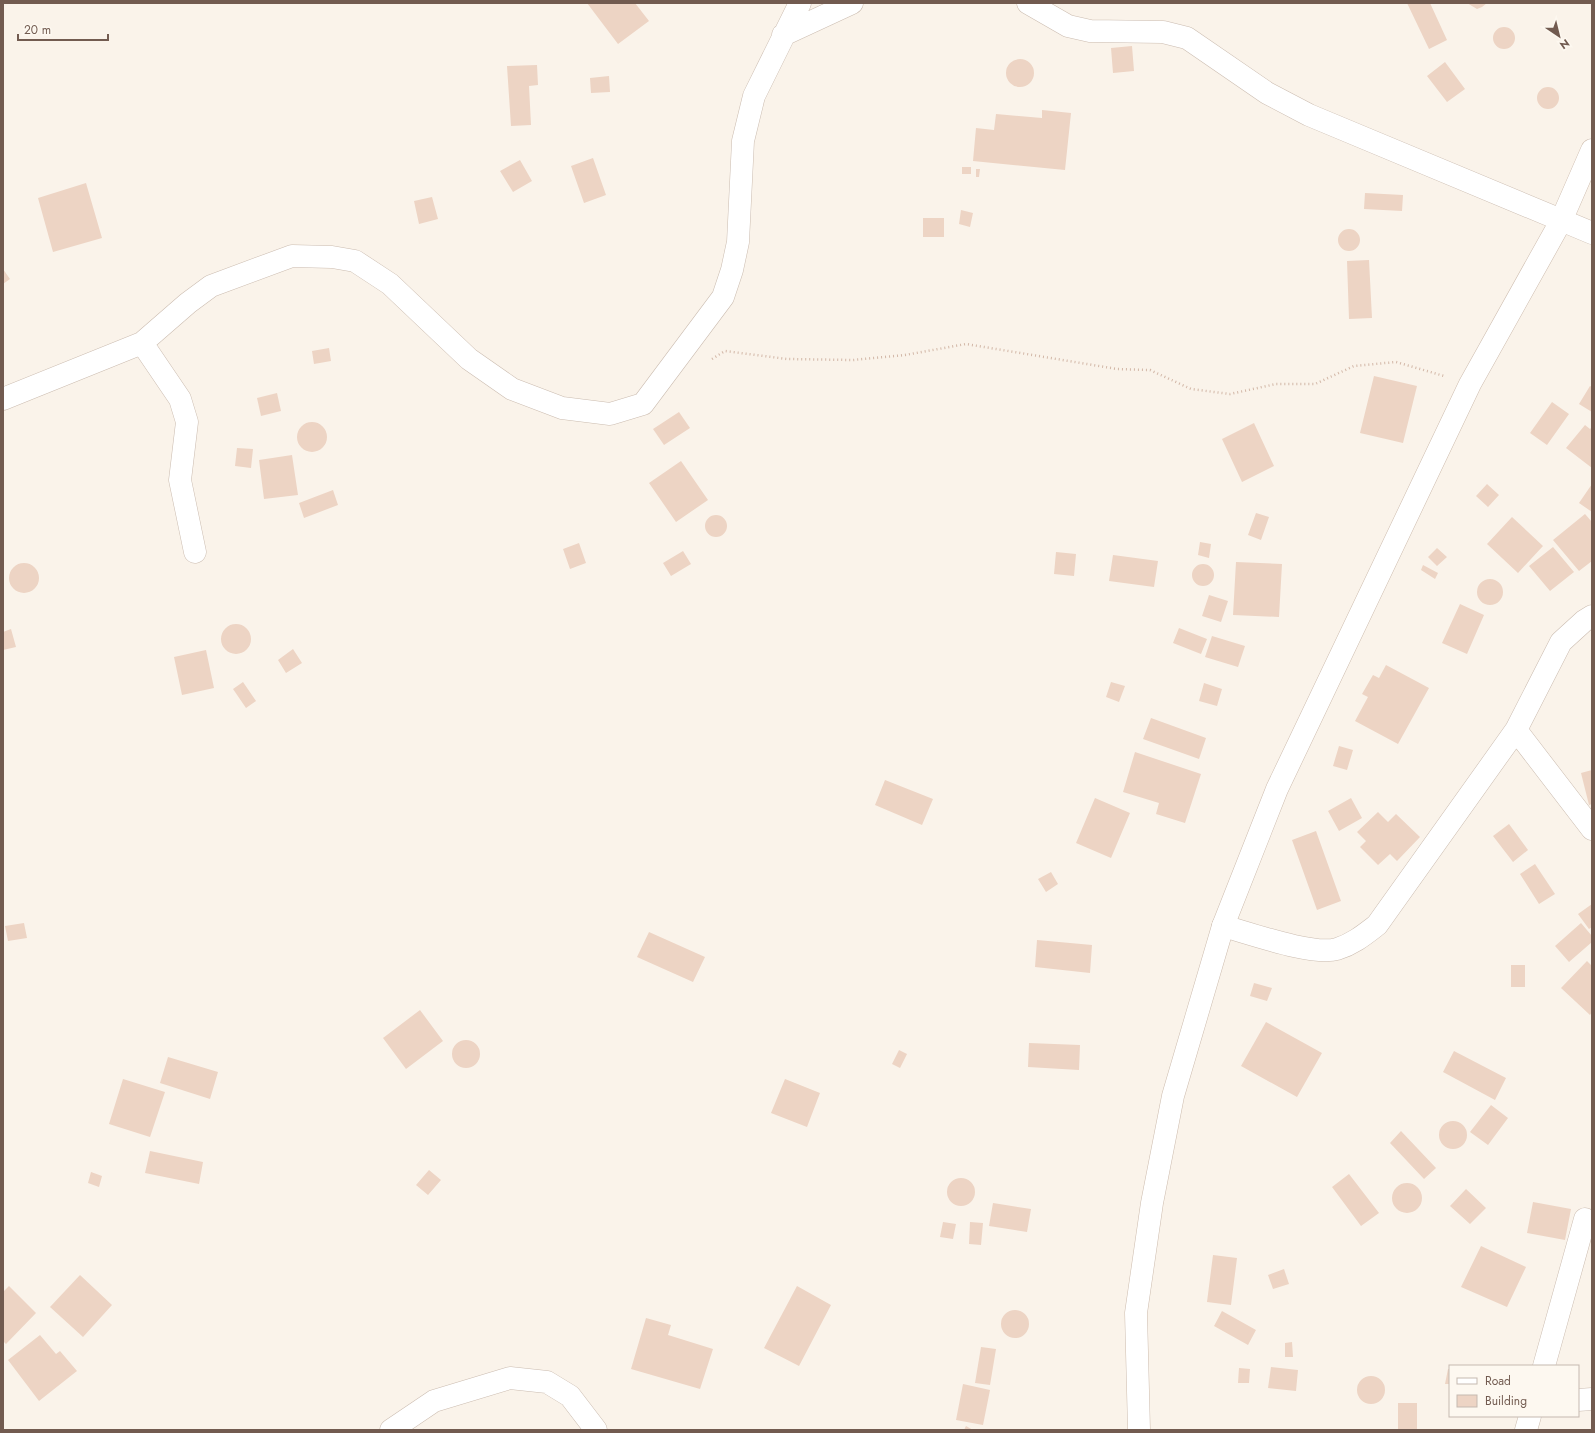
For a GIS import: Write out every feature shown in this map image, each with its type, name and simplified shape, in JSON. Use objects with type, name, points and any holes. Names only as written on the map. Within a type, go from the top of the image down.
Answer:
[{"type":"street","points":[[3,399],[142,343],[188,302],[211,286],[292,256],[332,256],[355,261],[390,284],[469,360],[512,389],[562,408],[610,414],[643,404],[723,297],[732,270],[738,242],[743,141],[754,96],[800,3]]},
{"type":"street","points":[[783,35],[852,3]]},
{"type":"street","points":[[1028,3],[1068,26],[1090,31],[1163,32],[1187,38],[1267,92],[1310,116],[1592,233]]},
{"type":"street","points":[[1139,1430],[1136,1313],[1152,1203],[1173,1096],[1223,926],[1277,789],[1470,384],[1561,221],[1592,150]]},
{"type":"street","points":[[142,343],[180,399],[187,422],[180,480],[194,552]]},
{"type":"street","points":[[1223,926],[1311,949],[1336,950],[1358,940],[1377,925],[1516,730],[1561,642],[1584,621],[1592,616]]},
{"type":"street","points":[[1516,730],[1592,830]]},
{"type":"street","points":[[1544,1365],[1585,1219]]},
{"type":"street","points":[[390,1430],[434,1401],[510,1378],[547,1382],[570,1396],[596,1430]]},
{"type":"street","points":[[1579,1400],[1592,1399]]},
{"type":"street","points":[[1526,1430],[1530,1417]]},
{"type":"path","points":[[706,363],[725,351],[786,359],[853,360],[905,355],[966,344],[1117,369],[1150,370],[1191,389],[1230,394],[1276,384],[1315,384],[1354,366],[1396,362],[1470,384]]},
{"type":"building","points":[[587,3],[635,3],[649,21],[618,44]]},
{"type":"building","points":[[1407,3],[1430,3],[1447,40],[1429,49]]},
{"type":"building","points":[[1467,3],[1487,3],[1477,9]]},
{"type":"building","points":[[1504,27],[1512,30],[1515,38],[1512,46],[1504,49],[1496,46],[1493,38],[1496,30]]},
{"type":"building","points":[[1132,46],[1134,71],[1113,73],[1111,48]]},
{"type":"building","points":[[1020,59],[1026,60],[1030,63],[1033,67],[1033,79],[1030,83],[1026,86],[1020,87],[1014,86],[1010,83],[1007,79],[1006,73],[1007,67],[1010,63],[1014,60]]},
{"type":"building","points":[[1445,62],[1465,89],[1447,102],[1427,76]]},
{"type":"building","points":[[537,65],[538,85],[529,86],[531,125],[511,126],[507,66]]},
{"type":"building","points":[[609,76],[610,92],[591,93],[590,78]]},
{"type":"building","points":[[1548,87],[1556,90],[1559,98],[1556,106],[1548,109],[1540,106],[1537,98],[1540,90]]},
{"type":"building","points":[[1042,110],[1071,113],[1065,170],[973,161],[976,128],[994,130],[996,114],[1042,118]]},
{"type":"building","points":[[593,158],[606,195],[584,203],[571,166]]},
{"type":"building","points":[[520,160],[532,181],[513,192],[500,171]]},
{"type":"building","points":[[962,167],[971,167],[971,174],[962,174]]},
{"type":"building","points":[[976,169],[980,169],[979,177],[976,177]]},
{"type":"building","points":[[86,183],[102,238],[53,252],[38,198]]},
{"type":"building","points":[[1365,193],[1403,195],[1402,211],[1364,209]]},
{"type":"building","points":[[432,197],[438,219],[419,224],[414,201]]},
{"type":"building","points":[[961,210],[973,213],[970,227],[959,224]]},
{"type":"building","points":[[923,218],[944,218],[944,237],[923,237]]},
{"type":"building","points":[[1349,229],[1357,232],[1360,240],[1357,248],[1349,251],[1341,248],[1338,240],[1341,232]]},
{"type":"building","points":[[1369,260],[1372,318],[1349,319],[1347,261]]},
{"type":"building","points":[[3,269],[10,279],[3,284]]},
{"type":"building","points":[[329,348],[331,361],[314,364],[312,351]]},
{"type":"building","points":[[1374,376],[1417,386],[1403,443],[1360,433]]},
{"type":"building","points":[[1590,386],[1592,387],[1592,412],[1579,404]]},
{"type":"building","points":[[277,393],[281,411],[261,416],[257,398]]},
{"type":"building","points":[[1552,402],[1569,414],[1547,445],[1530,433]]},
{"type":"building","points":[[679,412],[690,428],[664,445],[653,429]]},
{"type":"building","points":[[312,422],[318,423],[326,431],[326,443],[318,451],[312,452],[306,451],[298,443],[297,437],[298,431],[306,423]]},
{"type":"building","points":[[1254,423],[1274,466],[1242,482],[1222,439]]},
{"type":"building","points":[[1585,425],[1590,429],[1592,427],[1592,468],[1566,448]]},
{"type":"building","points":[[237,448],[253,449],[251,468],[235,466]]},
{"type":"building","points":[[292,455],[298,495],[264,499],[259,460]]},
{"type":"building","points":[[681,461],[708,500],[676,522],[649,483]]},
{"type":"building","points":[[1487,484],[1499,495],[1488,507],[1476,496]]},
{"type":"building","points":[[1592,484],[1592,512],[1579,503]]},
{"type":"building","points":[[333,490],[338,505],[304,518],[299,503]]},
{"type":"building","points":[[1256,513],[1269,517],[1261,540],[1248,535]]},
{"type":"building","points":[[1585,514],[1592,522],[1592,561],[1579,571],[1553,540]]},
{"type":"building","points":[[716,515],[724,518],[727,526],[724,534],[716,537],[708,534],[705,526],[708,518]]},
{"type":"building","points":[[1512,517],[1543,546],[1518,573],[1487,544]]},
{"type":"building","points":[[1200,542],[1211,544],[1209,558],[1198,555]]},
{"type":"building","points":[[579,543],[586,563],[570,569],[563,549]]},
{"type":"building","points":[[1553,547],[1574,572],[1550,591],[1529,566]]},
{"type":"building","points":[[1437,548],[1447,557],[1437,566],[1428,557]]},
{"type":"building","points":[[683,551],[691,564],[671,576],[663,563]]},
{"type":"building","points":[[1056,552],[1076,554],[1074,576],[1054,574]]},
{"type":"building","points":[[1113,555],[1158,561],[1154,587],[1109,581]]},
{"type":"building","points":[[1236,562],[1282,564],[1279,617],[1233,615]]},
{"type":"building","points":[[24,563],[30,564],[38,572],[38,584],[30,592],[24,593],[18,592],[10,584],[9,578],[10,572],[18,564]]},
{"type":"building","points":[[1203,564],[1211,567],[1214,575],[1211,583],[1203,586],[1195,583],[1192,575],[1195,567]]},
{"type":"building","points":[[1423,565],[1438,573],[1435,579],[1421,570]]},
{"type":"building","points":[[1490,579],[1499,583],[1503,592],[1499,601],[1490,605],[1481,601],[1477,592],[1481,583]]},
{"type":"building","points":[[1209,595],[1228,601],[1221,622],[1202,616]]},
{"type":"building","points":[[1460,604],[1484,615],[1467,654],[1442,643]]},
{"type":"building","points":[[236,624],[242,625],[250,633],[250,645],[242,653],[236,654],[230,653],[222,645],[221,639],[222,633],[230,625]]},
{"type":"building","points":[[1179,628],[1207,639],[1201,654],[1173,643]]},
{"type":"building","points":[[11,629],[16,647],[3,650],[3,632]]},
{"type":"building","points":[[1212,636],[1245,646],[1238,667],[1205,657]]},
{"type":"building","points":[[293,649],[302,663],[286,673],[278,660]]},
{"type":"building","points":[[206,650],[214,688],[182,695],[174,657]]},
{"type":"building","points":[[1386,665],[1429,688],[1398,744],[1355,721],[1368,697],[1362,694],[1373,675],[1379,678]]},
{"type":"building","points":[[243,682],[256,701],[246,708],[233,689]]},
{"type":"building","points":[[1111,682],[1125,686],[1119,702],[1106,697]]},
{"type":"building","points":[[1204,683],[1222,689],[1217,706],[1199,701]]},
{"type":"building","points":[[1151,718],[1206,738],[1199,759],[1143,739]]},
{"type":"building","points":[[1339,746],[1353,750],[1347,770],[1333,766]]},
{"type":"building","points":[[1135,752],[1201,774],[1185,823],[1156,814],[1159,803],[1123,792]]},
{"type":"building","points":[[1592,770],[1592,804],[1589,805],[1581,773]]},
{"type":"building","points":[[885,780],[933,799],[922,825],[875,805]]},
{"type":"building","points":[[1095,798],[1130,813],[1111,858],[1076,843]]},
{"type":"building","points":[[1351,798],[1362,818],[1339,831],[1328,811]]},
{"type":"building","points":[[1378,812],[1388,822],[1396,814],[1420,837],[1397,861],[1390,854],[1378,865],[1360,847],[1366,841],[1357,832]]},
{"type":"building","points":[[1509,824],[1528,850],[1513,862],[1493,836]]},
{"type":"building","points":[[1316,831],[1341,901],[1317,910],[1292,840]]},
{"type":"building","points":[[1535,864],[1555,894],[1539,904],[1520,874]]},
{"type":"building","points":[[1051,872],[1058,884],[1046,892],[1038,879]]},
{"type":"building","points":[[1592,904],[1592,927],[1589,929],[1578,914]]},
{"type":"building","points":[[24,923],[27,938],[8,941],[5,926]]},
{"type":"building","points":[[1581,923],[1592,936],[1592,942],[1569,962],[1555,946]]},
{"type":"building","points":[[649,932],[705,957],[693,982],[637,957]]},
{"type":"building","points":[[1037,940],[1092,945],[1090,973],[1035,967]]},
{"type":"building","points":[[1587,961],[1592,966],[1592,1012],[1590,1015],[1561,988]]},
{"type":"building","points":[[1511,965],[1525,965],[1525,987],[1511,987]]},
{"type":"building","points":[[1254,983],[1272,988],[1267,1001],[1250,996]]},
{"type":"building","points":[[420,1010],[443,1041],[406,1069],[383,1038]]},
{"type":"building","points":[[1266,1022],[1322,1053],[1297,1097],[1241,1066]]},
{"type":"building","points":[[466,1040],[476,1044],[480,1054],[476,1064],[466,1068],[456,1064],[452,1054],[456,1044]]},
{"type":"building","points":[[1029,1043],[1080,1045],[1079,1070],[1028,1067]]},
{"type":"building","points":[[899,1050],[907,1054],[900,1068],[892,1064]]},
{"type":"building","points":[[1454,1051],[1506,1078],[1495,1100],[1443,1072]]},
{"type":"building","points":[[168,1057],[218,1072],[210,1099],[160,1083]]},
{"type":"building","points":[[123,1079],[165,1092],[150,1137],[109,1124]]},
{"type":"building","points":[[785,1079],[820,1093],[807,1127],[771,1113]]},
{"type":"building","points":[[1491,1105],[1508,1118],[1488,1145],[1470,1132]]},
{"type":"building","points":[[1453,1121],[1463,1125],[1467,1135],[1463,1145],[1453,1149],[1443,1145],[1439,1135],[1443,1125]]},
{"type":"building","points":[[1401,1131],[1436,1168],[1424,1179],[1390,1143]]},
{"type":"building","points":[[150,1151],[203,1162],[199,1184],[145,1173]]},
{"type":"building","points":[[429,1170],[441,1180],[428,1195],[416,1185]]},
{"type":"building","points":[[91,1172],[102,1176],[99,1187],[88,1183]]},
{"type":"building","points":[[1349,1174],[1379,1213],[1361,1226],[1332,1187]]},
{"type":"building","points":[[961,1178],[971,1182],[975,1192],[971,1202],[961,1206],[951,1202],[947,1192],[951,1182]]},
{"type":"building","points":[[1407,1183],[1417,1188],[1422,1198],[1417,1208],[1407,1213],[1397,1208],[1392,1198],[1397,1188]]},
{"type":"building","points":[[1466,1189],[1486,1208],[1470,1224],[1450,1206]]},
{"type":"building","points":[[1533,1202],[1571,1209],[1565,1240],[1527,1233]]},
{"type":"building","points":[[993,1203],[1031,1209],[1027,1232],[989,1226]]},
{"type":"building","points":[[943,1222],[956,1224],[953,1239],[940,1237]]},
{"type":"building","points":[[970,1222],[983,1223],[981,1245],[969,1244]]},
{"type":"building","points":[[1481,1246],[1526,1267],[1507,1307],[1461,1287]]},
{"type":"building","points":[[1213,1255],[1237,1258],[1231,1305],[1207,1302]]},
{"type":"building","points":[[1284,1269],[1289,1284],[1273,1289],[1268,1275]]},
{"type":"building","points":[[80,1275],[112,1305],[83,1337],[50,1307]]},
{"type":"building","points":[[9,1286],[36,1313],[6,1344],[3,1341],[3,1292]]},
{"type":"building","points":[[797,1286],[831,1305],[799,1366],[764,1348]]},
{"type":"building","points":[[1015,1310],[1025,1314],[1029,1324],[1025,1334],[1015,1338],[1005,1334],[1001,1324],[1005,1314]]},
{"type":"building","points":[[1222,1311],[1256,1330],[1248,1345],[1214,1326]]},
{"type":"building","points":[[646,1318],[671,1325],[668,1335],[713,1349],[700,1389],[631,1369]]},
{"type":"building","points":[[40,1335],[56,1354],[60,1351],[77,1371],[39,1401],[8,1360]]},
{"type":"building","points":[[1292,1342],[1293,1357],[1285,1357],[1285,1343]]},
{"type":"building","points":[[981,1347],[996,1349],[990,1385],[975,1383]]},
{"type":"building","points":[[1271,1367],[1298,1370],[1296,1391],[1268,1388]]},
{"type":"building","points":[[1239,1368],[1250,1369],[1249,1383],[1238,1383]]},
{"type":"building","points":[[1448,1369],[1449,1369],[1449,1384],[1445,1384]]},
{"type":"building","points":[[1371,1376],[1381,1380],[1385,1390],[1381,1400],[1371,1404],[1361,1400],[1357,1390],[1361,1380]]},
{"type":"building","points":[[963,1384],[990,1390],[983,1425],[956,1420]]},
{"type":"building","points":[[1398,1403],[1417,1403],[1417,1430],[1398,1430]]},
{"type":"building","points":[[966,1426],[973,1430],[964,1430]]}]
